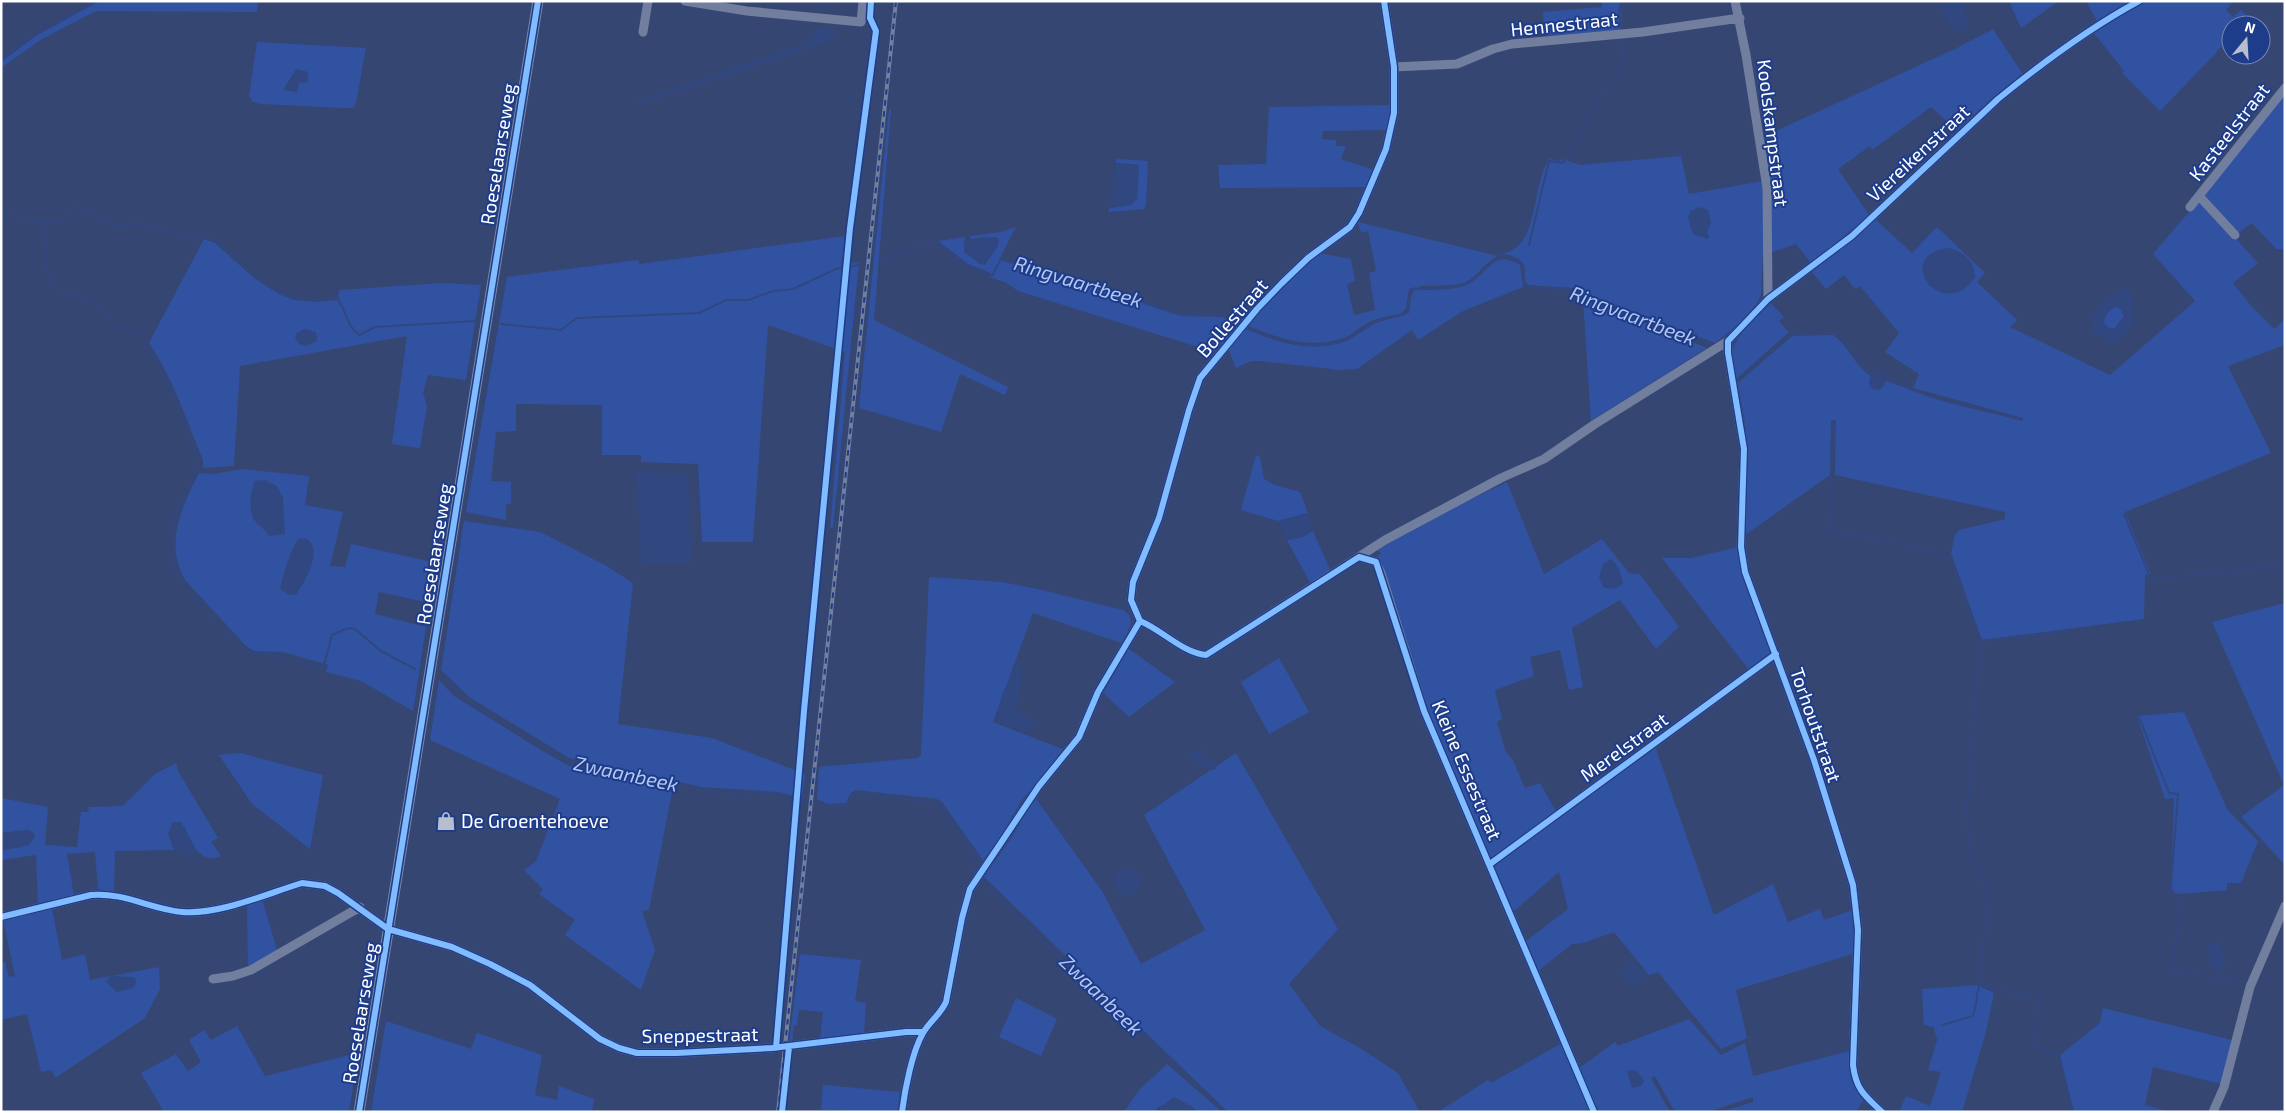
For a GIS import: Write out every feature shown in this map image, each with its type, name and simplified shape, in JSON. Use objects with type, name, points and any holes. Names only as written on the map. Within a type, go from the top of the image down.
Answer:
[{"type":"main road","name":"Roeselaarseweg","points":[[359,1112],[538,1]]},
{"type":"street","points":[[643,32],[648,1]]},
{"type":"street","points":[[685,1],[747,11],[861,22],[863,1]]},
{"type":"street","name":"Bollestraat","points":[[1140,621],[1131,600],[1132,582],[1159,518],[1196,388],[1212,363],[1257,309],[1308,258],[1350,226],[1359,214],[1386,149],[1394,113],[1394,67],[1384,1]]},
{"type":"street","name":"Koolskampstraat","points":[[1735,1],[1740,18],[1766,188],[1768,299]]},
{"type":"street","name":"Viereikenstraat","points":[[1140,621],[1152,626],[1196,654],[1206,655],[1359,557],[1426,517],[1544,459],[1595,424],[1728,341],[1768,299],[1852,236],[1998,99],[2023,78],[2101,23],[2139,1]]},
{"type":"street","name":"Hennestraat","points":[[1394,67],[1457,64],[1493,49],[1512,44],[1643,32],[1740,18]]},
{"type":"street","name":"Kasteelstraat","points":[[2190,207],[2200,197],[2285,88]]},
{"type":"street","name":"Kasteelstraat","points":[[2200,197],[2235,236]]},
{"type":"street","name":"Torhoutstraat","points":[[1728,341],[1728,353],[1744,449],[1742,556],[1748,584],[1776,654],[1814,760],[1853,885],[1858,930],[1854,1071],[1858,1088],[1882,1112]]},
{"type":"street","name":"Kleine Essestraat","points":[[1359,557],[1376,562],[1381,573],[1424,711],[1594,1112]]},
{"type":"street","points":[[902,1112],[910,1071],[923,1032],[940,1014],[946,1002],[962,918],[970,889],[1039,786],[1079,737],[1098,692],[1140,621]]},
{"type":"street","name":"Merelstraat","points":[[1490,864],[1776,654]]},
{"type":"street","points":[[1,917],[92,895],[106,894],[164,910],[194,912],[220,908],[302,883],[325,886],[360,907],[388,930]]},
{"type":"street","points":[[2213,1112],[2224,1087],[2250,987],[2285,906]]},
{"type":"street","points":[[213,979],[233,976],[251,970],[360,907]]},
{"type":"street","name":"Sneppestraat","points":[[388,930],[452,947],[490,964],[530,985],[600,1039],[619,1048],[637,1053],[676,1054],[772,1048],[906,1032],[923,1032]]},
{"type":"shaded area","points":[[99,1],[258,1],[257,12],[96,11],[42,39],[1,68],[1,62],[36,36]]},
{"type":"shaded area","points":[[1602,1],[1620,1],[1622,30],[1548,36],[1548,27],[1544,27],[1543,12],[1602,7]]},
{"type":"shaded area","points":[[1942,1],[1961,1],[1967,17],[1968,30],[1957,30],[1948,23],[1943,12]]},
{"type":"shaded area","points":[[2009,1],[2059,1],[2021,28]]},
{"type":"shaded area","points":[[2086,1],[2130,1],[2097,21]]},
{"type":"shaded area","points":[[2147,1],[2233,2],[2226,10],[2231,15],[2221,15],[2221,46],[2160,111],[2122,73],[2124,71],[2094,33]]},
{"type":"shaded area","points":[[2241,10],[2244,15],[2235,15]]},
{"type":"shaded area","points":[[816,27],[833,30],[835,32],[834,36],[824,43],[635,106],[635,102],[811,42]]},
{"type":"shaded area","points":[[1993,29],[2022,73],[2021,76],[1992,98],[1957,130],[1931,107],[1872,150],[1870,146],[1838,169],[1869,215],[1811,263],[1796,244],[1770,253],[1763,137],[1957,48]]},
{"type":"shaded area","points":[[257,42],[366,48],[356,103],[353,108],[261,104],[253,102],[249,96]]},
{"type":"shaded area","points":[[296,69],[308,72],[308,82],[299,83],[297,92],[283,90]]},
{"type":"shaded area","points":[[2285,91],[2285,249],[2276,249],[2252,223],[2236,235],[2207,203],[2204,194]]},
{"type":"shaded area","points":[[1392,105],[1389,130],[1323,131],[1322,139],[1336,140],[1336,146],[1346,146],[1341,159],[1374,170],[1367,187],[1220,188],[1218,165],[1266,164],[1269,107]]},
{"type":"shaded area","points":[[889,109],[891,109],[874,320],[1008,387],[1005,395],[960,374],[941,432],[859,408]]},
{"type":"shaded area","points":[[1681,156],[1689,194],[1763,181],[1764,233],[1761,294],[1754,307],[1715,343],[1572,288],[1529,285],[1525,281],[1524,269],[1520,260],[1512,256],[1498,256],[1518,246],[1524,237],[1533,215],[1544,168],[1549,159],[1559,161],[1563,159],[1580,165]]},
{"type":"shaded area","points":[[1116,159],[1148,161],[1146,204],[1144,209],[1108,212],[1109,208],[1119,207],[1137,199],[1139,165],[1116,163]]},
{"type":"shaded area","points":[[1116,163],[1139,165],[1137,199],[1131,205],[1109,208]]},
{"type":"shaded area","points":[[2200,199],[2258,263],[2233,283],[2252,307],[2274,329],[2285,319],[2285,345],[2228,366],[2271,453],[2125,512],[2151,574],[2145,575],[2144,619],[1982,640],[1951,553],[1955,535],[1959,530],[2005,519],[2005,512],[1835,475],[1836,421],[1834,420],[1831,421],[1830,475],[1745,535],[1747,449],[1745,422],[1738,383],[1792,336],[1833,335],[1865,372],[1871,376],[1870,381],[1886,381],[1947,402],[2023,421],[2023,418],[1913,388],[1919,374],[1885,352],[1899,333],[1860,286],[1855,289],[1844,275],[1826,289],[1812,272],[1875,219],[1912,253],[1937,227],[1985,273],[1977,282],[2017,320],[2010,327],[2110,375],[2195,301],[2153,254]],"holes":[[[1971,261],[1974,271],[1962,289],[1944,293],[1928,285]]]},
{"type":"shaded area","points":[[1701,207],[1708,210],[1711,222],[1707,232],[1708,239],[1693,234],[1688,218],[1690,211]]},
{"type":"shaded area","points":[[1358,222],[1498,256],[1464,283],[1420,286],[1420,290],[1448,289],[1464,286],[1472,282],[1489,266],[1501,260],[1510,260],[1520,265],[1523,287],[1463,311],[1418,340],[1412,330],[1357,369],[1340,370],[1261,361],[1251,361],[1236,368],[1229,350],[1244,328],[1268,338],[1294,345],[1333,345],[1354,337],[1379,322],[1409,313],[1411,297],[1415,287],[1409,289],[1406,308],[1401,314],[1373,321],[1348,336],[1323,343],[1284,339],[1247,325],[1279,289],[1319,253],[1351,259],[1355,281],[1347,284],[1354,315],[1375,310],[1369,273],[1376,271],[1368,231],[1361,233]]},
{"type":"shaded area","points":[[1016,227],[999,260],[1085,284],[1180,316],[1222,317],[1240,325],[1214,352],[1018,291],[1005,282],[989,277],[991,273],[968,264],[938,241],[965,237],[964,243],[989,237],[970,239],[970,236],[1001,232]]},
{"type":"shaded area","points":[[845,236],[841,266],[859,262],[833,528],[830,528],[845,352],[768,325],[753,542],[702,542],[698,464],[641,462],[641,455],[602,455],[602,405],[516,404],[516,431],[496,432],[491,481],[511,482],[511,504],[506,504],[506,520],[466,512],[507,277],[638,260],[640,264]]},
{"type":"shaded area","points":[[996,237],[999,240],[998,246],[985,265],[980,264],[964,252],[966,240]]},
{"type":"shaded area","points":[[204,239],[215,243],[254,278],[279,294],[294,300],[313,302],[338,300],[339,290],[442,283],[481,285],[466,380],[428,375],[423,393],[427,406],[420,448],[392,444],[407,336],[240,366],[234,466],[203,468],[203,460],[179,400],[158,356],[149,343]]},
{"type":"shaded area","points":[[1947,248],[1958,251],[1967,257],[1975,277],[1963,290],[1950,294],[1938,291],[1928,284],[1923,274],[1923,263],[1931,254]]},
{"type":"shaded area","points":[[2122,288],[2128,289],[2135,302],[2132,310],[2135,323],[2118,342],[2110,343],[2093,332],[2091,318],[2099,306]],"holes":[[[2115,307],[2120,308],[2124,316],[2115,328],[2108,328],[2104,323],[2106,315]]]},
{"type":"shaded area","points":[[1583,299],[1707,348],[1591,421]]},
{"type":"shaded area","points":[[1771,303],[1784,317],[1779,321],[1789,332],[1736,379],[1732,355],[1737,340]]},
{"type":"shaded area","points":[[2115,307],[2120,308],[2124,316],[2115,328],[2108,328],[2104,323],[2106,315]]},
{"type":"shaded area","points":[[304,329],[316,332],[317,341],[306,346],[299,344],[295,338],[297,333]]},
{"type":"shaded area","points":[[1877,374],[1883,376],[1885,382],[1883,388],[1877,390],[1871,388],[1869,382],[1871,376]]},
{"type":"shaded area","points":[[1256,455],[1260,457],[1264,479],[1275,485],[1300,492],[1308,513],[1278,521],[1241,510]]},
{"type":"shaded area","points":[[243,469],[309,476],[305,505],[343,512],[330,566],[345,567],[351,544],[437,563],[430,603],[379,592],[375,614],[426,627],[413,711],[361,681],[326,672],[328,665],[283,652],[254,651],[246,646],[185,580],[176,553],[176,539],[182,512],[199,473],[212,474]]},
{"type":"shaded area","points":[[636,471],[688,474],[692,564],[641,564]]},
{"type":"shaded area","points":[[264,480],[277,486],[283,498],[285,534],[269,536],[255,521],[251,512],[250,501],[253,485],[255,481]]},
{"type":"shaded area","points":[[1507,482],[1544,574],[1602,539],[1629,573],[1640,574],[1679,627],[1656,649],[1620,600],[1572,628],[1583,687],[1569,690],[1560,650],[1530,657],[1534,676],[1495,690],[1502,719],[1497,722],[1505,750],[1513,760],[1525,788],[1540,783],[1557,813],[1490,859],[1429,714],[1389,587],[1377,557],[1381,554],[1377,549]]},
{"type":"shaded area","points":[[1308,513],[1313,531],[1300,538],[1287,540],[1278,521]]},
{"type":"shaded area","points":[[464,521],[540,532],[605,565],[633,583],[618,724],[712,738],[805,774],[802,798],[778,792],[702,787],[569,758],[469,697],[441,670]]},
{"type":"shaded area","points":[[1313,531],[1331,572],[1312,586],[1287,540],[1300,538]]},
{"type":"shaded area","points":[[304,538],[310,542],[313,548],[312,565],[296,595],[287,594],[280,589],[285,570],[298,539]]},
{"type":"shaded area","points":[[1738,547],[1770,647],[1770,654],[1749,670],[1662,558],[1691,558]]},
{"type":"shaded area","points":[[1610,559],[1618,566],[1623,583],[1619,587],[1611,589],[1603,587],[1599,577],[1603,564]]},
{"type":"shaded area","points":[[929,577],[1002,582],[1042,590],[1123,610],[1128,614],[1131,621],[1129,630],[1121,643],[1033,613],[993,722],[1065,750],[1021,801],[999,839],[983,860],[942,802],[937,799],[855,790],[850,794],[846,803],[828,804],[817,799],[819,767],[917,758],[921,755]]},
{"type":"shaded area","points":[[2285,603],[2285,865],[2241,817],[2284,785],[2212,622]]},
{"type":"shaded area","points":[[1129,649],[1175,682],[1129,717],[1103,693]]},
{"type":"shaded area","points":[[1279,658],[1309,712],[1269,734],[1241,682]]},
{"type":"shaded area","points":[[1019,663],[1021,665],[1022,679],[1016,710],[1035,722],[1032,730],[1027,731],[1020,731],[1003,724],[999,720],[998,715],[1003,692],[1016,664]]},
{"type":"shaded area","points":[[439,680],[454,696],[569,766],[673,787],[649,910],[642,911],[655,950],[641,990],[565,935],[575,920],[539,894],[543,889],[524,870],[536,861],[560,799],[430,740]]},
{"type":"shaded area","points":[[2184,712],[2227,809],[2258,841],[2241,883],[2227,883],[2227,890],[2178,894],[2173,891],[2171,885],[2174,798],[2165,799],[2137,716]]},
{"type":"shaded area","points":[[1655,746],[1714,915],[1773,884],[1788,922],[1820,909],[1824,920],[1853,910],[1855,953],[1736,990],[1747,1038],[1721,1049],[1658,972],[1649,975],[1614,932],[1583,943],[1572,944],[1538,971],[1526,941],[1568,909],[1559,872],[1513,912],[1496,873],[1495,866],[1498,862]]},
{"type":"shaded area","points":[[1203,749],[1206,751],[1201,754],[1206,762],[1212,759],[1217,764],[1215,770],[1206,769],[1190,759],[1190,753]]},
{"type":"shaded area","points":[[240,753],[323,775],[310,849],[252,804],[219,755]]},
{"type":"shaded area","points":[[1236,753],[1338,929],[1289,984],[1320,1026],[1360,1048],[1398,1073],[1420,1112],[1228,1112],[984,877],[1013,836],[1033,801],[1037,800],[1102,891],[1141,964],[1205,930],[1144,815]]},
{"type":"shaded area","points":[[176,763],[178,771],[218,838],[211,842],[221,856],[213,858],[201,854],[193,844],[184,826],[168,833],[174,850],[115,851],[114,892],[98,889],[95,852],[67,854],[74,896],[38,906],[36,855],[1,860],[1,850],[22,847],[29,830],[1,833],[1,798],[48,807],[45,845],[77,847],[81,812],[88,812],[89,807],[123,806],[155,774]]},
{"type":"shaded area","points":[[173,822],[181,822],[197,852],[194,855],[186,855],[174,850],[168,833]]},
{"type":"shaded area","points":[[29,830],[34,833],[35,837],[29,845],[1,850],[1,833]]},
{"type":"shaded area","points":[[1127,869],[1136,873],[1140,882],[1136,891],[1127,895],[1118,891],[1114,882],[1118,873]]},
{"type":"shaded area","points":[[262,899],[278,953],[248,969],[247,904]]},
{"type":"shaded area","points":[[52,909],[62,960],[85,954],[90,980],[159,967],[160,989],[145,1018],[55,1078],[52,1070],[41,1072],[27,1014],[1,1020],[1,963],[5,962],[9,977],[15,976],[3,919]]},
{"type":"shaded area","points":[[2219,941],[2226,968],[2216,971],[2210,963],[2207,945]]},
{"type":"shaded area","points":[[800,954],[861,960],[855,1001],[866,1003],[864,1035],[820,1040],[823,1012],[799,1010],[797,1025],[794,1025],[792,1043],[789,1043]]},
{"type":"shaded area","points":[[1631,960],[1645,974],[1646,978],[1633,987],[1625,979],[1621,970]]},
{"type":"shaded area","points":[[111,976],[133,977],[136,979],[136,984],[133,988],[117,992],[106,982]]},
{"type":"shaded area","points":[[1977,985],[1994,993],[1985,1036],[1962,1112],[1899,1112],[1906,1096],[1930,1106],[1941,1072],[1928,1070],[1938,1037],[1936,1037],[1934,1027],[1924,1025],[1922,989]]},
{"type":"shaded area","points":[[1016,998],[1057,1019],[1041,1056],[999,1037]]},
{"type":"shaded area","points":[[2103,1008],[2232,1040],[2221,1084],[2153,1067],[2145,1105],[2170,1112],[2074,1112],[2060,1055],[2100,1023]]},
{"type":"shaded area","points":[[1689,1019],[1721,1055],[1745,1043],[1753,1076],[1849,1051],[1851,1081],[1864,1099],[1856,1112],[1721,1112],[1753,1102],[1753,1097],[1708,1112],[1675,1112],[1655,1076],[1651,1078],[1670,1112],[1598,1112],[1578,1069],[1615,1042],[1618,1046]]},
{"type":"shaded area","points":[[386,1021],[471,1049],[477,1033],[542,1055],[535,1095],[557,1100],[559,1086],[594,1099],[592,1112],[371,1112]]},
{"type":"shaded area","points":[[237,1026],[265,1076],[358,1053],[349,1112],[164,1112],[141,1073],[176,1054],[188,1071],[201,1062],[189,1040],[204,1030],[211,1040]]},
{"type":"shaded area","points":[[1562,1043],[1591,1112],[1438,1112],[1488,1080],[1491,1083]]},
{"type":"shaded area","points":[[1167,1064],[1222,1112],[1198,1112],[1191,1106],[1160,1106],[1153,1112],[1124,1112],[1139,1090]]},
{"type":"shaded area","points":[[1634,1070],[1639,1073],[1644,1081],[1641,1086],[1632,1088],[1627,1071]]},
{"type":"shaded area","points":[[823,1085],[900,1092],[897,1112],[821,1110]]},
{"type":"shaded area","points":[[1174,1097],[1191,1106],[1198,1112],[1153,1112]]},
{"type":"waterway","points":[[1,59],[30,37],[97,1]]},
{"type":"waterway","points":[[1621,1],[1619,12],[1621,31]]},
{"type":"waterway","points":[[1529,245],[1549,161],[1562,163],[1567,158],[1587,118],[1620,69],[1624,52],[1622,36]]},
{"type":"waterway","points":[[1,211],[33,220],[58,223],[65,220],[74,206],[85,209],[112,224],[148,225],[180,235],[212,238],[257,278],[279,292],[290,297],[303,299],[336,297],[349,323],[359,335],[375,327],[474,321]]},
{"type":"waterway","name":"Zwaanbeek","points":[[42,222],[45,229],[47,268],[59,292],[84,297],[95,302],[116,329],[128,330],[136,334],[163,370],[200,463],[179,507],[172,534],[174,567],[189,593],[250,654],[267,653],[323,669],[332,635],[348,628],[355,629],[381,651],[415,669]]},
{"type":"waterway","name":"Ringvaartbeek","points":[[878,264],[906,249],[922,244],[938,243],[966,265],[992,276],[1001,259],[1086,282],[1182,315],[1223,315],[1239,322]]},
{"type":"waterway","name":"Ringvaartbeek","points":[[1246,327],[1282,341],[1307,345],[1332,343],[1348,337],[1378,320],[1405,313],[1412,289],[1463,285],[1471,281],[1492,262],[1499,258],[1507,257],[1515,259],[1524,267],[1524,282],[1528,287],[1567,289],[1713,346]]},
{"type":"waterway","points":[[501,324],[561,330],[577,318],[699,313],[726,300],[749,300],[773,291],[793,289],[836,269],[859,265]]},
{"type":"waterway","points":[[1738,379],[1789,336],[1803,333],[1836,334],[1843,339],[1869,373],[1878,371],[1894,381],[1928,396],[2022,419]]},
{"type":"waterway","points":[[1834,422],[1829,530],[1938,552],[1949,557],[1980,641],[1967,810],[1968,836],[1973,857],[1989,900],[1978,976],[1980,983],[1973,1016],[1942,1025]]},
{"type":"waterway","points":[[2124,514],[2151,579],[2285,565]]},
{"type":"waterway","points":[[1980,641],[2067,631]]},
{"type":"waterway","name":"Zwaanbeek","points":[[443,677],[460,696],[567,762],[683,787],[736,794],[783,795],[804,801]]},
{"type":"waterway","points":[[2139,717],[2169,793],[2178,794],[2169,895],[2181,897],[2172,971],[2247,983]]},
{"type":"waterway","name":"Zwaanbeek","points":[[815,802],[841,807],[850,803],[853,794],[856,793],[939,804],[975,855],[977,861],[973,874]]},
{"type":"waterway","name":"Zwaanbeek","points":[[979,879],[1223,1112]]},
{"type":"waterway","points":[[1980,983],[1991,989],[2038,996],[2040,999],[2032,1046],[2059,1055],[2072,1112]]},
{"type":"railway","points":[[778,1112],[896,1]]},
{"type":"cycle path","points":[[359,1112],[538,1]]},
{"type":"cycle path","points":[[776,1048],[804,711],[850,228],[876,31],[870,18],[871,1]]},
{"type":"cycle path","points":[[1140,621],[1131,600],[1133,582],[1159,518],[1189,410],[1200,378],[1257,309],[1282,283],[1308,258],[1350,227],[1359,213],[1386,149],[1394,113],[1394,67],[1384,1]]},
{"type":"cycle path","points":[[1882,1112],[1862,1092],[1854,1074],[1858,930],[1853,885],[1814,760],[1745,572],[1741,547],[1744,449],[1728,353],[1728,341],[1768,299],[1852,236],[1998,99],[2066,47],[2139,1]]},
{"type":"cycle path","points":[[1140,621],[1181,646],[1206,655],[1359,557],[1376,562],[1424,711],[1594,1112]]},
{"type":"cycle path","points":[[902,1112],[909,1071],[919,1041],[946,1002],[962,918],[970,889],[1039,786],[1079,737],[1098,692],[1140,621]]},
{"type":"cycle path","points":[[1490,864],[1776,654]]},
{"type":"cycle path","points":[[1,917],[91,895],[114,896],[159,908],[182,912],[196,912],[242,903],[302,883],[325,886],[338,893],[388,929],[452,947],[490,964],[530,985],[600,1039],[619,1048],[637,1053],[772,1048],[906,1032],[923,1032]]},
{"type":"cycle path","points":[[782,1112],[789,1047]]},
{"type":"place","name":"De Groentehoeve","points":[[446,821]]}]
